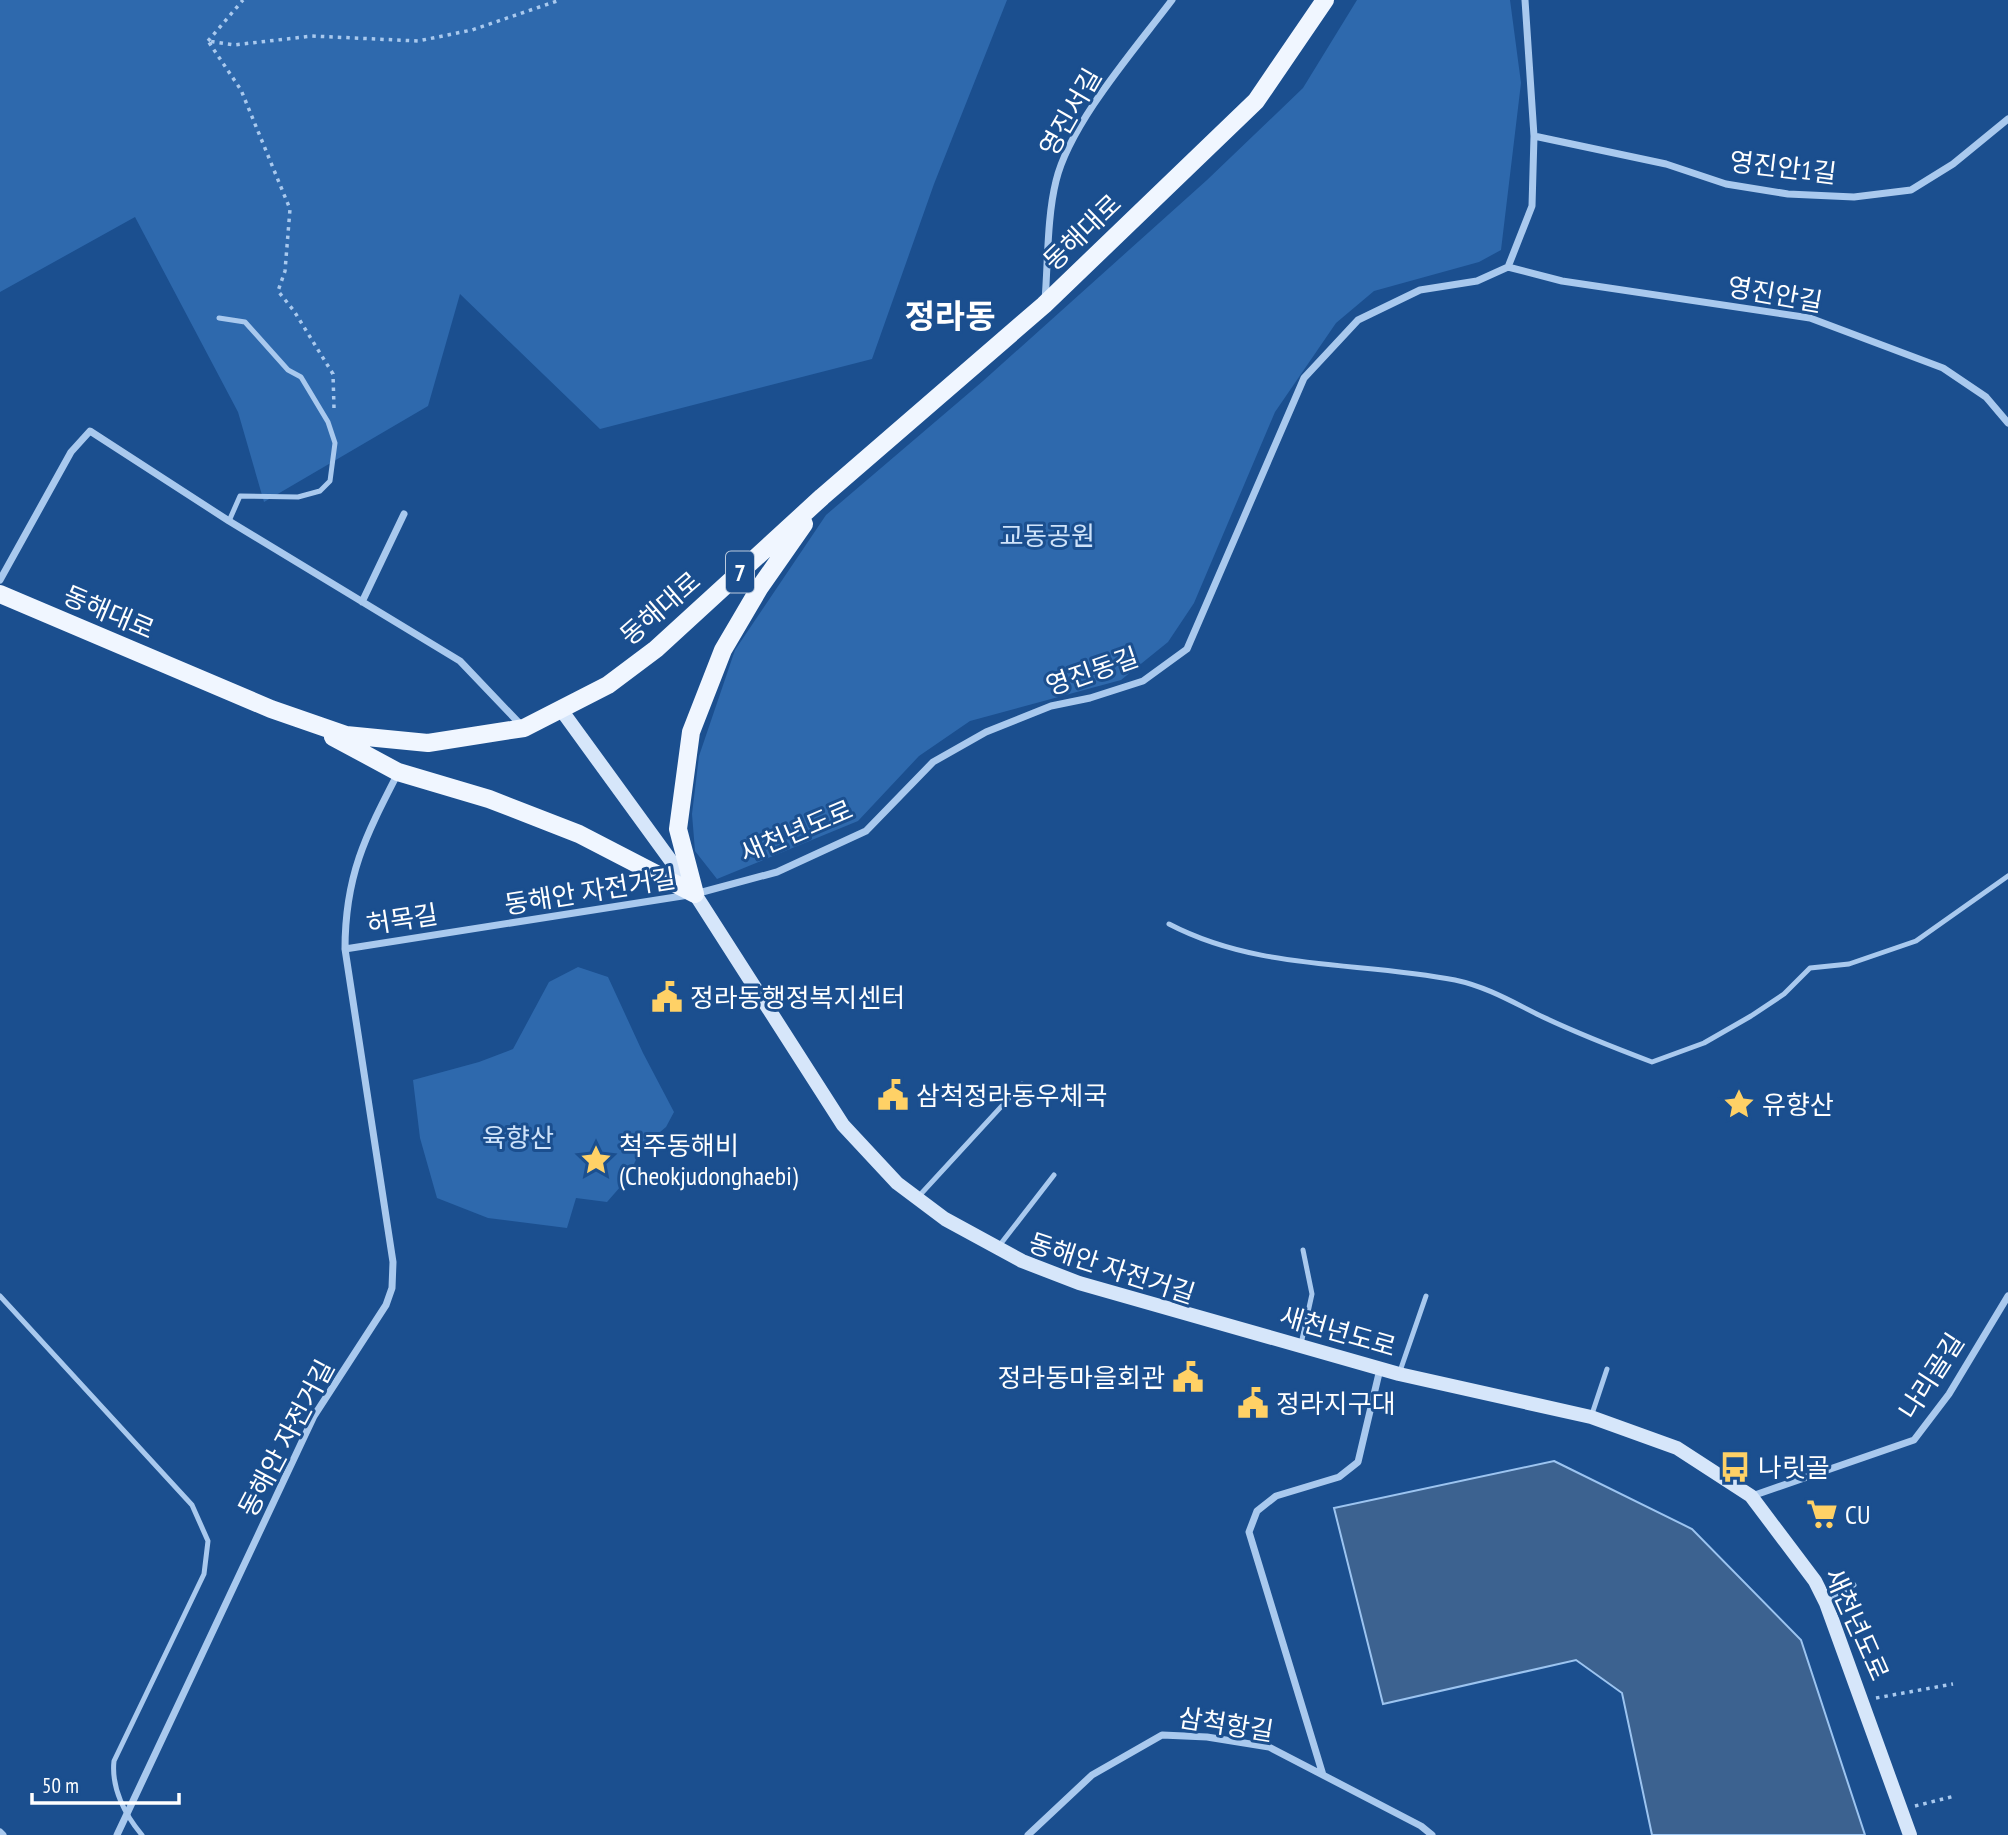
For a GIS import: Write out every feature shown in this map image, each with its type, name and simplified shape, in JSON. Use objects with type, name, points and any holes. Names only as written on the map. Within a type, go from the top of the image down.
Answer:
[{"type":"main road","name":"동해대로","points":[[0,594],[312,725],[372,739],[428,743],[524,728],[562,711],[608,685],[656,649],[822,497],[1044,304],[1256,101],[1325,0]]},
{"type":"main road","points":[[695,894],[678,829],[691,732],[723,650],[760,587],[822,497]]},
{"type":"main road","points":[[312,725],[398,772],[538,816],[610,848],[695,894]]},
{"type":"street","name":"영진서길","points":[[1044,304],[1056,181],[1076,134],[1113,78],[1172,0]]},
{"type":"street","points":[[1508,267],[1532,206],[1534,136],[1525,0]]},
{"type":"street","name":"영진안1길","points":[[1534,136],[1666,164],[1726,184],[1788,194],[1854,197],[1911,190],[1953,164],[2008,119]]},
{"type":"street","name":"영진동길","points":[[933,762],[986,732],[1051,706],[1090,698],[1143,681],[1187,649],[1304,378],[1358,320],[1420,290],[1477,281],[1508,267]]},
{"type":"street","name":"영진안길","points":[[1508,267],[1562,281],[1810,318],[1943,368],[1986,397],[2008,423]]},
{"type":"street","points":[[0,580],[71,452],[90,431],[229,521],[460,661],[524,728]]},
{"type":"street","points":[[362,602],[404,514]]},
{"type":"street","name":"새천년도로","points":[[562,711],[695,894],[843,1125],[878,1165],[917,1199],[997,1249],[1049,1272],[1104,1291],[1301,1344],[1399,1374],[1591,1417],[1677,1448],[1751,1496],[1815,1581],[1826,1603],[1864,1700],[1910,1835]]},
{"type":"street","name":"새천년도로","points":[[695,894],[777,872],[866,831],[933,762]]},
{"type":"street","points":[[345,949],[345,910],[356,862],[398,772]]},
{"type":"street","name":"허목길","points":[[117,1835],[314,1416],[386,1305],[393,1288],[393,1262],[345,949],[695,894]]},
{"type":"street","name":"나리골길","points":[[1751,1496],[1914,1440],[1949,1394],[2008,1296]]},
{"type":"street","points":[[1324,1775],[1250,1532],[1257,1511],[1276,1496],[1339,1477],[1358,1462],[1380,1368]]},
{"type":"street","name":"삼척항길","points":[[1028,1835],[1091,1775],[1162,1735],[1269,1747],[1421,1826],[1432,1835]]},
{"type":"lane","points":[[219,318],[245,322],[288,370],[301,377],[328,422],[335,443],[330,481],[320,491],[298,496],[240,496],[229,521]]},
{"type":"lane","points":[[1169,924],[1224,948],[1271,960],[1454,980],[1492,990],[1593,1040],[1652,1062],[1704,1043],[1751,1016],[1784,994],[1810,968],[1849,964],[1916,941],[2008,876]]},
{"type":"lane","points":[[917,1199],[1022,1084]]},
{"type":"lane","points":[[997,1249],[1054,1175]]},
{"type":"lane","points":[[1301,1344],[1312,1294],[1303,1250]]},
{"type":"lane","points":[[0,1296],[192,1505],[208,1541],[204,1574],[114,1761],[113,1773],[128,1816],[142,1835]]},
{"type":"lane","points":[[1399,1374],[1426,1296]]},
{"type":"lane","points":[[1591,1417],[1607,1369]]},
{"type":"lane","points":[[1826,1603],[1854,1585]]},
{"type":"path","points":[[208,41],[243,0]]},
{"type":"path","points":[[208,41],[234,45],[312,36],[418,41],[472,30],[560,0]]},
{"type":"path","points":[[208,41],[241,90],[290,209],[285,271],[278,291],[294,311],[333,374],[334,407],[328,422]]},
{"type":"path","points":[[1864,1700],[1953,1684]]},
{"type":"path","points":[[1903,1809],[1955,1796]]},
{"type":"green space","points":[[0,0],[1007,0],[934,184],[872,359],[600,429],[460,294],[428,406],[264,502],[238,412],[135,217],[0,292]]},
{"type":"green space","name":"교동공원","points":[[1357,0],[1510,0],[1521,83],[1501,250],[1479,262],[1374,291],[1336,323],[1275,412],[1194,603],[1168,642],[1121,680],[970,721],[919,756],[858,821],[717,879],[695,851],[692,814],[699,756],[735,650],[826,515],[983,381],[1207,180],[1303,88]]},
{"type":"green space","name":"육향산","points":[[578,967],[608,977],[674,1112],[666,1127],[641,1148],[628,1178],[607,1202],[576,1198],[567,1228],[488,1218],[437,1198],[420,1138],[413,1080],[479,1062],[513,1049],[549,982]]},
{"type":"shaded area","points":[[1554,1461],[1692,1529],[1801,1640],[1865,1835],[1652,1835],[1622,1693],[1576,1660],[1383,1704],[1334,1508]]},
{"type":"place","name":"정라동행정복지센터","points":[[667,997]]},
{"type":"place","name":"삼척정라동우체국","points":[[893,1095]]},
{"type":"place","name":"유향산","points":[[1739,1104]]},
{"type":"place","name":"척주동해비 (Cheokjudonghaebi)","points":[[596,1160]]},
{"type":"place","name":"정라동마을회관","points":[[1188,1377]]},
{"type":"place","name":"정라지구대","points":[[1253,1403]]},
{"type":"place","name":"나릿골","points":[[1735,1467]]},
{"type":"place","name":"CU","points":[[1822,1514]]},
{"type":"district","name":"정라동","points":[[950,315]]}]
